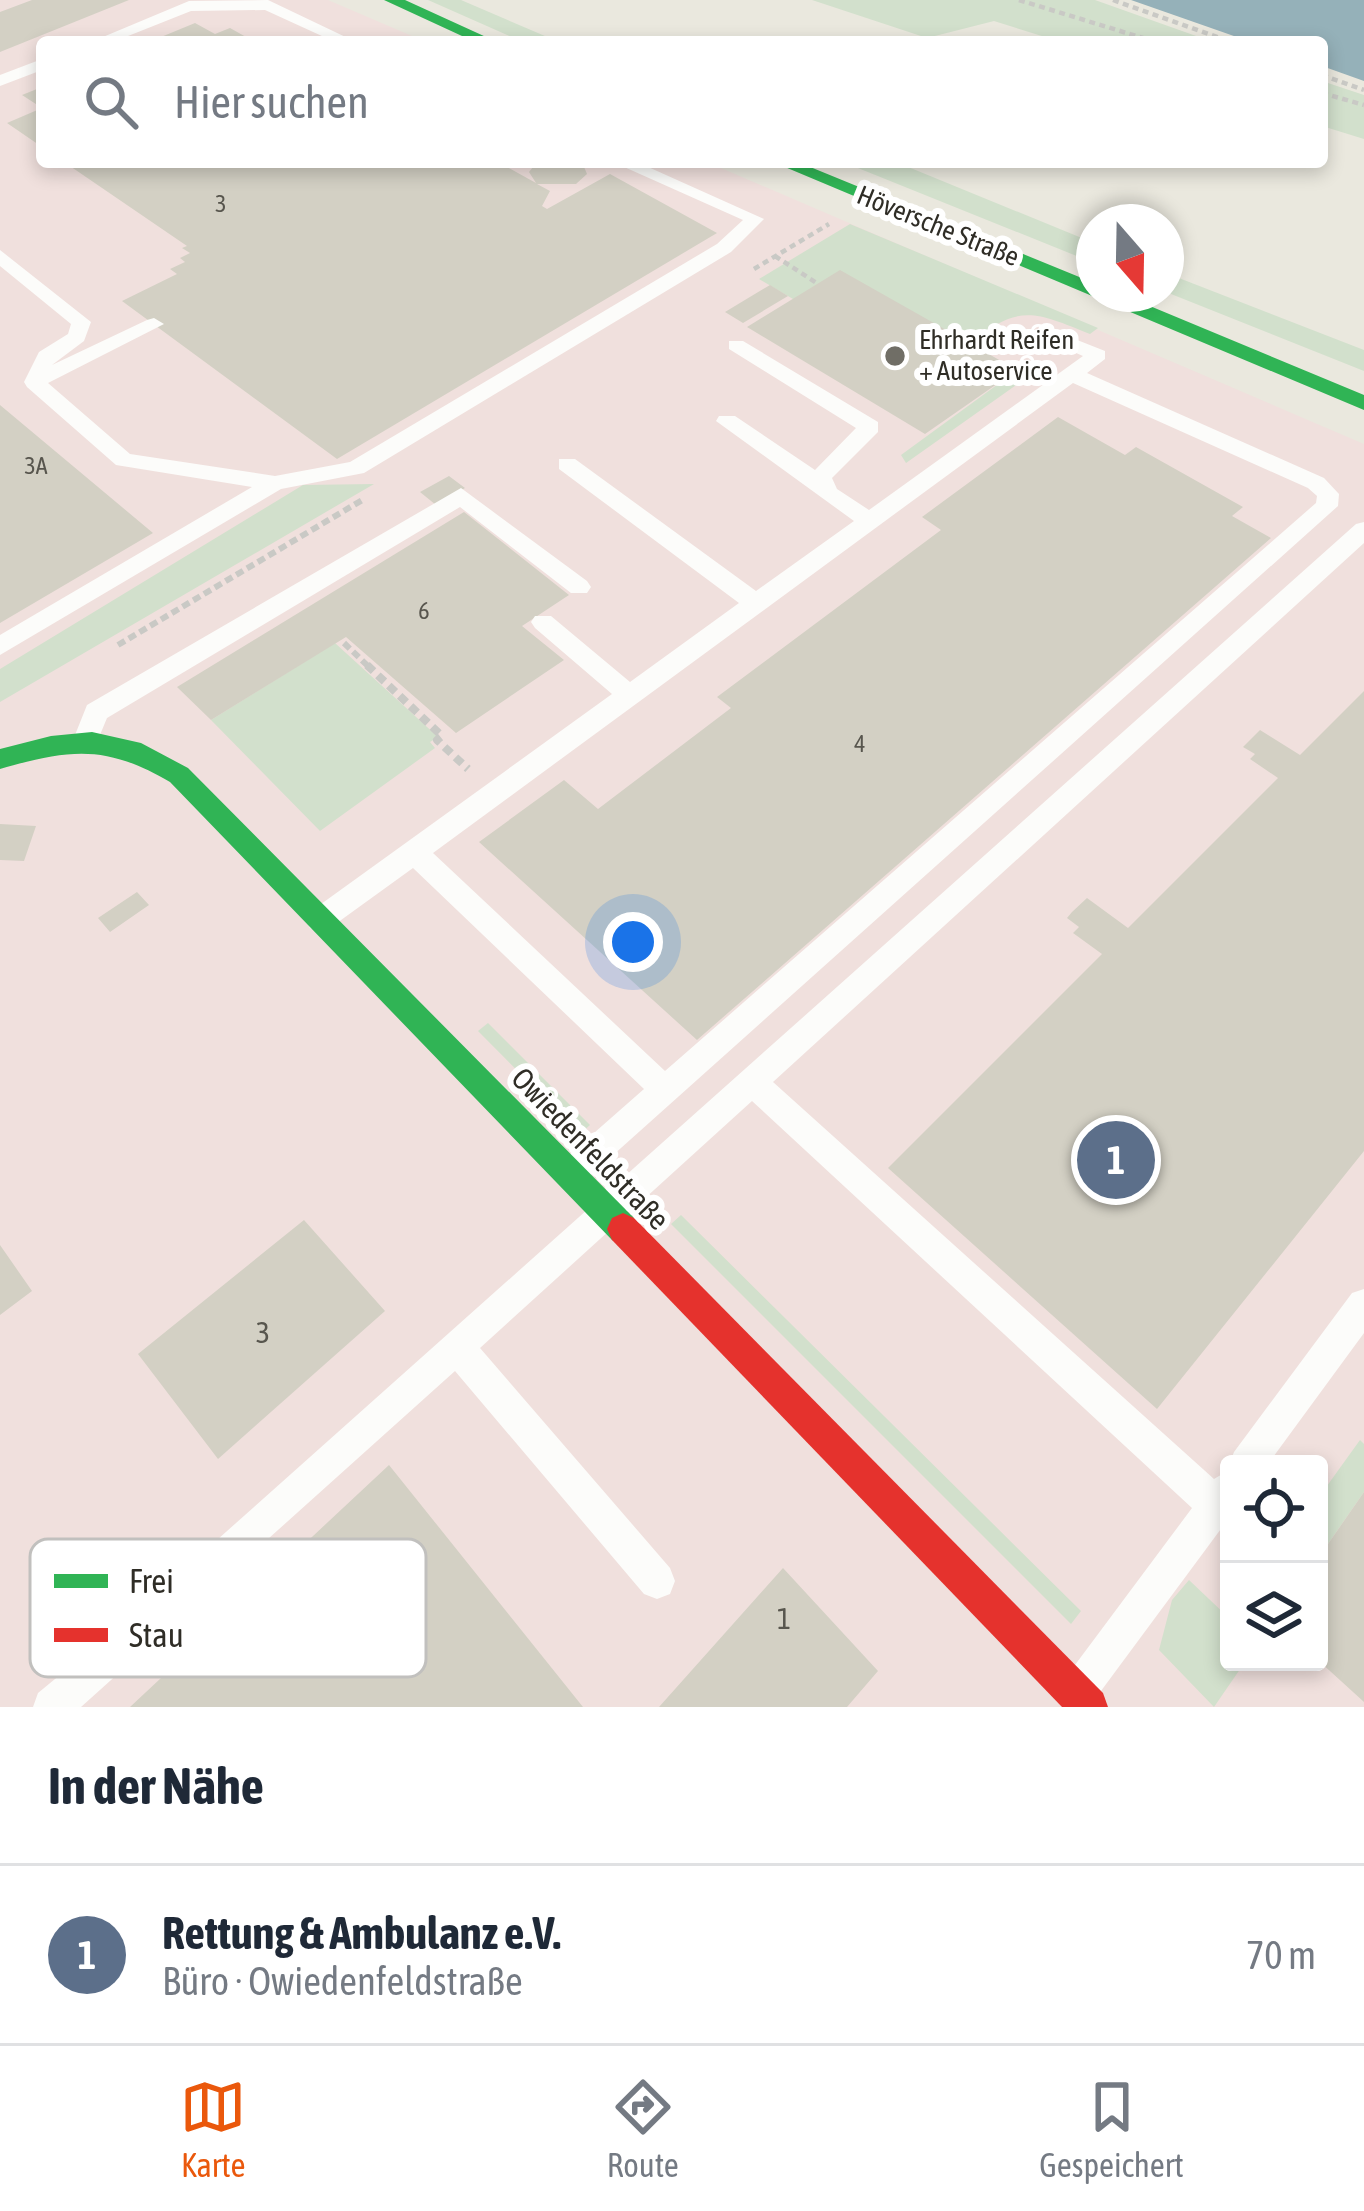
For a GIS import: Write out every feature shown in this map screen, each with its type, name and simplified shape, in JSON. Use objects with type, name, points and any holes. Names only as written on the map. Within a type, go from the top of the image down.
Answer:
[{"type":"street","points":[[392,0],[475,36]]},
{"type":"street","name":"Höversche Straße","points":[[797,168],[1076,283]]},
{"type":"street","points":[[1147,312],[1364,403]]},
{"type":"street","points":[[0,758],[88,734]]},
{"type":"street","name":"Owiedenfeldstraße","points":[[88,734],[142,749],[179,775],[1082,1700]]},
{"type":"lane","points":[[114,36],[189,6],[268,5],[335,36]]},
{"type":"lane","points":[[0,81],[36,66]]},
{"type":"lane","points":[[34,382],[124,460],[275,483],[356,468],[724,248],[755,219],[636,168]]},
{"type":"lane","points":[[0,256],[81,322],[77,337],[46,356],[34,382]]},
{"type":"lane","points":[[34,382],[154,324]]},
{"type":"lane","points":[[320,920],[1098,355],[1050,334],[1001,339],[983,348]]},
{"type":"lane","points":[[736,345],[870,427],[826,467],[822,485]]},
{"type":"lane","points":[[569,1175],[1328,506],[1328,494],[1316,483],[1071,374]]},
{"type":"lane","points":[[727,421],[822,485],[843,506],[871,521]]},
{"type":"lane","points":[[567,464],[758,604]]},
{"type":"lane","points":[[0,646],[275,483]]},
{"type":"lane","points":[[88,734],[96,712],[461,496],[579,587]]},
{"type":"lane","points":[[244,1539],[1364,530]]},
{"type":"lane","points":[[543,622],[632,697]]},
{"type":"lane","points":[[414,852],[665,1090]]},
{"type":"lane","points":[[750,1080],[1220,1493]]},
{"type":"lane","points":[[1253,1455],[1364,1306]]},
{"type":"lane","points":[[456,1346],[657,1581]]},
{"type":"lane","points":[[1082,1700],[1220,1500]]},
{"type":"lane","points":[[52,1707],[88,1677]]},
{"type":"path","points":[[1019,0],[1136,36]]},
{"type":"path","points":[[1113,0],[1214,36]]},
{"type":"path","points":[[1328,77],[1364,90]]},
{"type":"path","points":[[1328,95],[1364,105]]},
{"type":"path","points":[[775,256],[818,284]]},
{"type":"path","points":[[344,643],[442,736],[437,740],[495,795]]},
{"type":"shaded area","points":[[0,0],[328,0],[412,36],[36,36],[36,168],[721,168],[1364,444],[1364,1707],[0,1707]]},
{"type":"green space","points":[[428,0],[461,0],[545,36],[509,36]]},
{"type":"green space","points":[[812,0],[1095,0],[1196,36],[1042,36],[994,21],[921,36]]},
{"type":"green space","points":[[1328,83],[1364,95],[1364,139],[1328,128]]},
{"type":"green space","points":[[858,168],[911,168],[1076,236],[1076,256]]},
{"type":"green space","points":[[850,224],[1098,328],[1090,334],[1027,315],[1001,322],[969,343],[793,299],[759,279]]},
{"type":"green space","points":[[1184,280],[1364,350],[1364,371],[1184,299]]},
{"type":"green space","points":[[1024,365],[1036,371],[906,463],[901,455]]},
{"type":"green space","points":[[374,484],[0,702],[0,669],[303,485]]},
{"type":"green space","points":[[335,643],[438,737],[430,742],[435,748],[320,831],[211,720]]},
{"type":"green space","points":[[488,1023],[590,1125],[580,1134],[478,1031]]},
{"type":"green space","points":[[681,1215],[1081,1611],[1071,1624],[671,1224]]},
{"type":"green space","points":[[1360,1440],[1364,1444],[1364,1492],[1328,1544],[1328,1484]]},
{"type":"green space","points":[[1189,1580],[1220,1609],[1220,1671],[1239,1671],[1214,1707],[1159,1650],[1172,1600]]},
{"type":"water","points":[[1131,0],[1364,0],[1364,81],[1328,68],[1328,36],[1234,36]]},
{"type":"building","points":[[32,0],[129,0],[0,52],[0,12]]},
{"type":"building","points":[[195,23],[215,34],[230,28],[244,36],[164,36]]},
{"type":"building","points":[[36,89],[36,104],[22,95]]},
{"type":"building","points":[[36,111],[36,143],[7,123]]},
{"type":"building","points":[[73,168],[509,168],[536,183],[529,172],[532,168],[584,168],[587,174],[576,184],[537,184],[550,191],[542,206],[547,209],[610,174],[717,233],[337,459],[122,301],[177,274],[170,269],[185,262],[180,258],[190,253],[182,248],[187,246]]},
{"type":"building","name":"Ehrhardt Reifen + Autoservice","points":[[840,270],[1017,370],[925,434],[747,327]]},
{"type":"building","points":[[770,285],[788,296],[743,323],[725,312]]},
{"type":"building","points":[[0,405],[153,533],[0,623]]},
{"type":"building","points":[[1058,417],[1125,455],[1136,447],[1243,507],[1232,516],[1271,538],[697,1040],[479,842],[564,780],[598,809],[731,708],[717,697],[941,530],[922,517]]},
{"type":"building","points":[[449,476],[465,488],[436,505],[420,492]]},
{"type":"building","points":[[464,512],[569,595],[522,626],[564,660],[456,733],[346,637],[211,720],[177,687]]},
{"type":"building","points":[[1364,691],[1364,1151],[1157,1409],[888,1168],[1102,954],[1073,933],[1079,927],[1067,918],[1072,912],[1087,898],[1128,928],[1278,778],[1250,759],[1255,754],[1243,747],[1260,730],[1300,755]]},
{"type":"building","points":[[0,824],[36,826],[24,861],[0,860]]},
{"type":"building","points":[[137,892],[149,905],[110,932],[98,918]]},
{"type":"building","points":[[304,1220],[385,1311],[218,1459],[138,1354]]},
{"type":"building","points":[[0,1245],[32,1291],[0,1315]]},
{"type":"building","points":[[389,1465],[583,1707],[130,1707],[162,1677],[426,1677],[426,1539],[310,1539]]},
{"type":"building","points":[[1364,1492],[1364,1702],[1328,1669],[1328,1544]]},
{"type":"building","points":[[783,1568],[878,1671],[847,1707],[659,1707]]},
{"type":"traffic: fast","points":[[392,0],[475,36]]},
{"type":"traffic: fast","points":[[797,168],[1076,283]]},
{"type":"traffic: fast","points":[[1147,312],[1364,403]]},
{"type":"traffic: fast","points":[[0,759],[92,742],[132,750],[179,775],[623,1229]]},
{"type":"traffic: jam","points":[[623,1229],[1089,1707]]},
{"type":"place","name":"Ehrhardt Reifen + Autoservice","points":[[895,356]]},
{"type":"place","name":"Rettung & Ambulanz e.V.","points":[[1116,1160]]}]
